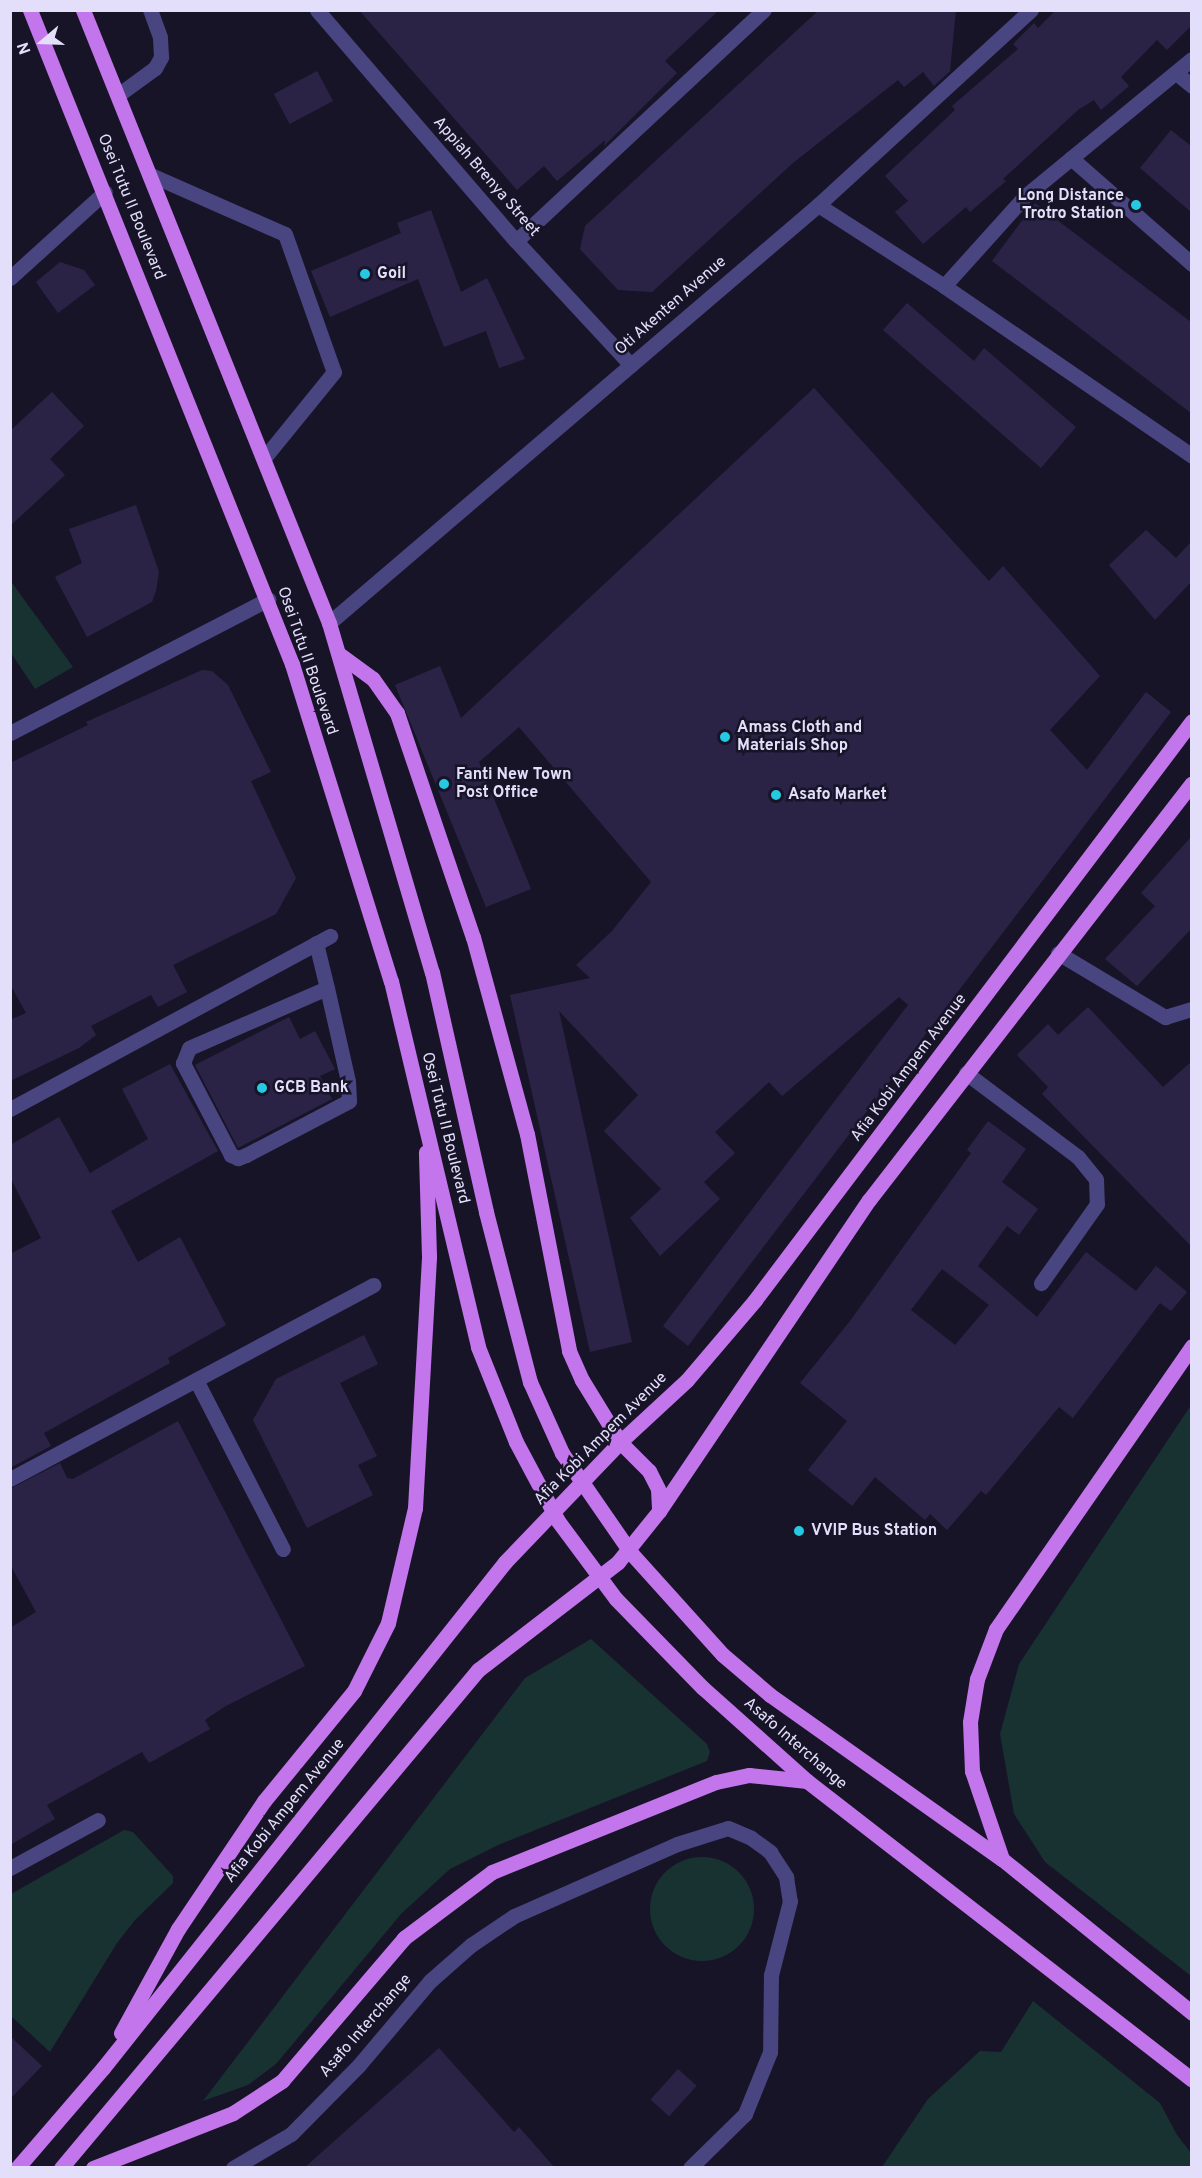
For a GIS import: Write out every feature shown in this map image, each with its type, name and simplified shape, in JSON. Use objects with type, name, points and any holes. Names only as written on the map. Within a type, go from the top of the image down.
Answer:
[{"type":"main road","name":"Osei Tutu II Boulevard","points":[[30,10],[268,599],[392,981],[478,1347]]},
{"type":"main road","name":"Osei Tutu II Boulevard","points":[[83,10],[329,623],[432,972],[486,1212],[512,1310]]},
{"type":"main road","points":[[339,654],[373,679],[397,713],[473,937],[524,1123],[569,1350],[582,1380],[620,1442],[649,1471],[658,1489],[659,1511]]},
{"type":"main road","name":"Afia Kobi Ampem Avenue","points":[[17,2168],[103,2068],[505,1562],[620,1442],[687,1380],[755,1300],[1191,722]]},
{"type":"main road","points":[[61,2168],[478,1670],[618,1562],[659,1511],[868,1200],[1191,783]]},
{"type":"main road","points":[[103,2068],[178,1929],[264,1802],[354,1691],[372,1663],[388,1623],[415,1508],[429,1256],[426,1131]]},
{"type":"main road","name":"Asafo Interchange","points":[[512,1310],[530,1382],[562,1453],[631,1553],[684,1614],[770,1695],[1002,1859],[1191,2013]]},
{"type":"main road","points":[[1002,1859],[972,1771],[969,1722],[977,1679],[996,1629],[1035,1569],[1191,1346]]},
{"type":"main road","name":"Asafo Interchange","points":[[478,1347],[516,1442],[553,1511],[616,1599],[703,1688],[807,1781],[1191,2080]]},
{"type":"main road","points":[[96,2167],[232,2113],[282,2081],[404,1938],[492,1872],[570,1838],[716,1782],[748,1774],[807,1781]]},
{"type":"street","points":[[118,95],[155,68],[160,57],[160,38],[150,10]]},
{"type":"street","name":"Appiah Brenya Street","points":[[317,10],[516,241],[631,365]]},
{"type":"street","points":[[516,241],[764,10]]},
{"type":"street","name":"Oti Akenten Avenue","points":[[329,623],[818,205],[1030,10]]},
{"type":"street","points":[[944,285],[1025,196],[1191,59]]},
{"type":"street","points":[[1176,73],[1191,86]]},
{"type":"street","points":[[1071,158],[1191,264]]},
{"type":"street","points":[[151,175],[285,234],[334,372],[264,458]]},
{"type":"street","points":[[10,278],[105,192]]},
{"type":"street","points":[[818,205],[944,285],[1191,456]]},
{"type":"street","points":[[10,733],[268,599]]},
{"type":"street","points":[[10,1109],[323,939],[327,988],[349,1101],[246,1155],[231,1155],[183,1063],[189,1047],[327,988]]},
{"type":"street","points":[[1058,953],[1166,1017],[1191,1009]]},
{"type":"street","points":[[966,1074],[1078,1157],[1096,1179],[1097,1204],[1041,1283]]},
{"type":"street","points":[[10,1479],[374,1286]]},
{"type":"street","points":[[196,1380],[283,1549]]},
{"type":"street","points":[[10,1868],[98,1820]]},
{"type":"street","name":"Asafo Interchange","points":[[233,2168],[291,2134],[359,2065],[430,1981],[471,1945],[514,1916],[676,1844],[728,1828],[751,1838],[770,1852],[786,1877],[790,1901],[771,1975],[770,2052],[745,2114],[690,2168]]},
{"type":"green space","points":[[10,580],[73,667],[35,689],[11,653]]},
{"type":"green space","points":[[1191,1405],[1191,1976],[1045,1862],[1014,1814],[1000,1734],[1019,1664]]},
{"type":"green space","points":[[591,1639],[707,1744],[710,1752],[707,1761],[498,1845],[450,1869],[401,1914],[276,2064],[248,2085],[203,2101],[525,1678]]},
{"type":"green space","points":[[124,1830],[133,1832],[173,1876],[173,1883],[135,1920],[117,1943],[50,2052],[11,2016],[11,1894]]},
{"type":"green space","points":[[702,1857],[722,1861],[739,1872],[750,1889],[754,1909],[750,1929],[739,1946],[722,1957],[702,1961],[682,1957],[665,1946],[654,1929],[650,1909],[654,1889],[665,1872],[682,1861]]},
{"type":"green space","points":[[1033,2001],[1160,2103],[1177,2135],[1191,2153],[1191,2167],[882,2167],[928,2099],[980,2051],[1001,2052]]},
{"type":"building","points":[[359,10],[719,10],[665,61],[677,73],[604,146],[605,140],[557,181],[544,166],[517,190]]},
{"type":"building","points":[[819,10],[956,10],[950,71],[934,86],[923,72],[904,87],[898,80],[793,163],[652,292],[618,290],[580,249],[585,226]]},
{"type":"building","points":[[1056,10],[1191,10],[1191,26],[1167,50],[1157,40],[1121,77],[1129,86],[1101,110],[1094,100],[1078,110],[1003,179],[1006,181],[970,212],[966,207],[923,244],[895,212],[908,201],[885,176],[955,110],[952,106],[1018,49],[1013,44],[1034,23],[1038,28]]},
{"type":"building","points":[[317,71],[333,101],[290,124],[274,94]]},
{"type":"building","points":[[1171,130],[1191,146],[1191,212],[1140,168]]},
{"type":"building","points":[[1035,203],[1191,322],[1191,413],[992,261]]},
{"type":"building","points":[[431,210],[461,292],[487,278],[525,359],[499,368],[486,331],[444,347],[418,279],[330,317],[311,271],[401,233],[397,223]]},
{"type":"building","points":[[60,262],[84,270],[95,285],[58,313],[36,282]]},
{"type":"building","points":[[907,303],[974,361],[984,348],[1076,427],[1041,468],[883,330]]},
{"type":"building","name":"Asafo Market","points":[[814,388],[989,581],[1003,566],[1100,676],[1050,730],[1087,770],[1146,692],[1171,712],[688,1346],[663,1326],[908,1005],[899,997],[782,1096],[769,1082],[715,1132],[735,1153],[704,1182],[720,1199],[660,1256],[630,1218],[661,1189],[604,1131],[638,1095],[559,1011],[632,1342],[590,1352],[510,995],[590,978],[576,965],[612,931],[651,882],[519,727],[479,762],[531,889],[486,907],[395,685],[440,666],[461,718]]},
{"type":"building","points":[[52,392],[84,426],[50,459],[65,475],[10,526],[10,431]]},
{"type":"building","points":[[136,505],[159,572],[152,602],[87,637],[55,577],[82,563],[69,529]]},
{"type":"building","points":[[1146,530],[1176,558],[1191,542],[1191,582],[1155,620],[1109,565]]},
{"type":"building","points":[[202,670],[212,671],[228,685],[271,772],[251,781],[296,878],[276,914],[173,965],[187,992],[158,1007],[151,995],[91,1026],[96,1035],[79,1048],[10,1081],[10,1020],[26,1013],[10,984],[10,763],[88,725],[86,722]]},
{"type":"building","points":[[1191,837],[1191,929],[1137,986],[1105,959],[1155,906],[1141,893]]},
{"type":"building","points":[[1088,1007],[1163,1087],[1191,1062],[1191,1246],[1042,1094],[1048,1087],[1017,1055],[1048,1024],[1058,1035]]},
{"type":"building","name":"GCB Bank","points":[[289,1017],[300,1039],[315,1031],[335,1069],[320,1076],[332,1099],[238,1148],[195,1065]]},
{"type":"building","points":[[170,1064],[218,1151],[111,1211],[138,1262],[180,1237],[226,1325],[168,1358],[170,1363],[44,1433],[51,1446],[10,1468],[10,1254],[41,1238],[10,1177],[10,1145],[59,1117],[90,1173],[148,1139],[122,1089]]},
{"type":"building","points":[[988,1121],[1026,1149],[1002,1182],[1038,1209],[1019,1235],[1007,1226],[978,1266],[1037,1317],[1086,1252],[1136,1291],[1156,1266],[1187,1292],[1171,1311],[1160,1303],[1073,1418],[1059,1407],[986,1495],[981,1491],[947,1530],[930,1514],[925,1520],[875,1477],[852,1506],[808,1470],[847,1421],[800,1383],[850,1321],[971,1153],[967,1150]],"holes":[[[942,1269],[989,1305],[955,1345],[911,1310]]]},
{"type":"building","points":[[364,1335],[378,1364],[340,1383],[377,1456],[358,1465],[373,1495],[307,1528],[253,1420],[276,1379]]},
{"type":"building","points":[[178,1421],[305,1666],[224,1707],[205,1720],[210,1729],[149,1763],[142,1752],[47,1805],[55,1819],[10,1845],[10,1628],[36,1612],[10,1564],[10,1489],[60,1463],[67,1478],[73,1479]]},
{"type":"building","points":[[10,2036],[42,2066],[10,2099]]},
{"type":"building","points":[[439,2048],[514,2132],[519,2127],[555,2168],[304,2168]]},
{"type":"building","points":[[678,2069],[697,2086],[669,2116],[651,2099]]},
{"type":"place","name":"Long Distance Trotro Station","points":[[1136,205]]},
{"type":"place","name":"Goil","points":[[365,274]]},
{"type":"place","name":"Amass Cloth and Materials Shop","points":[[725,737]]},
{"type":"place","name":"Fanti New Town Post Office","points":[[444,784]]},
{"type":"place","name":"Asafo Market","points":[[776,795]]},
{"type":"place","name":"GCB Bank","points":[[262,1088]]},
{"type":"place","name":"VVIP Bus Station","points":[[799,1531]]}]
